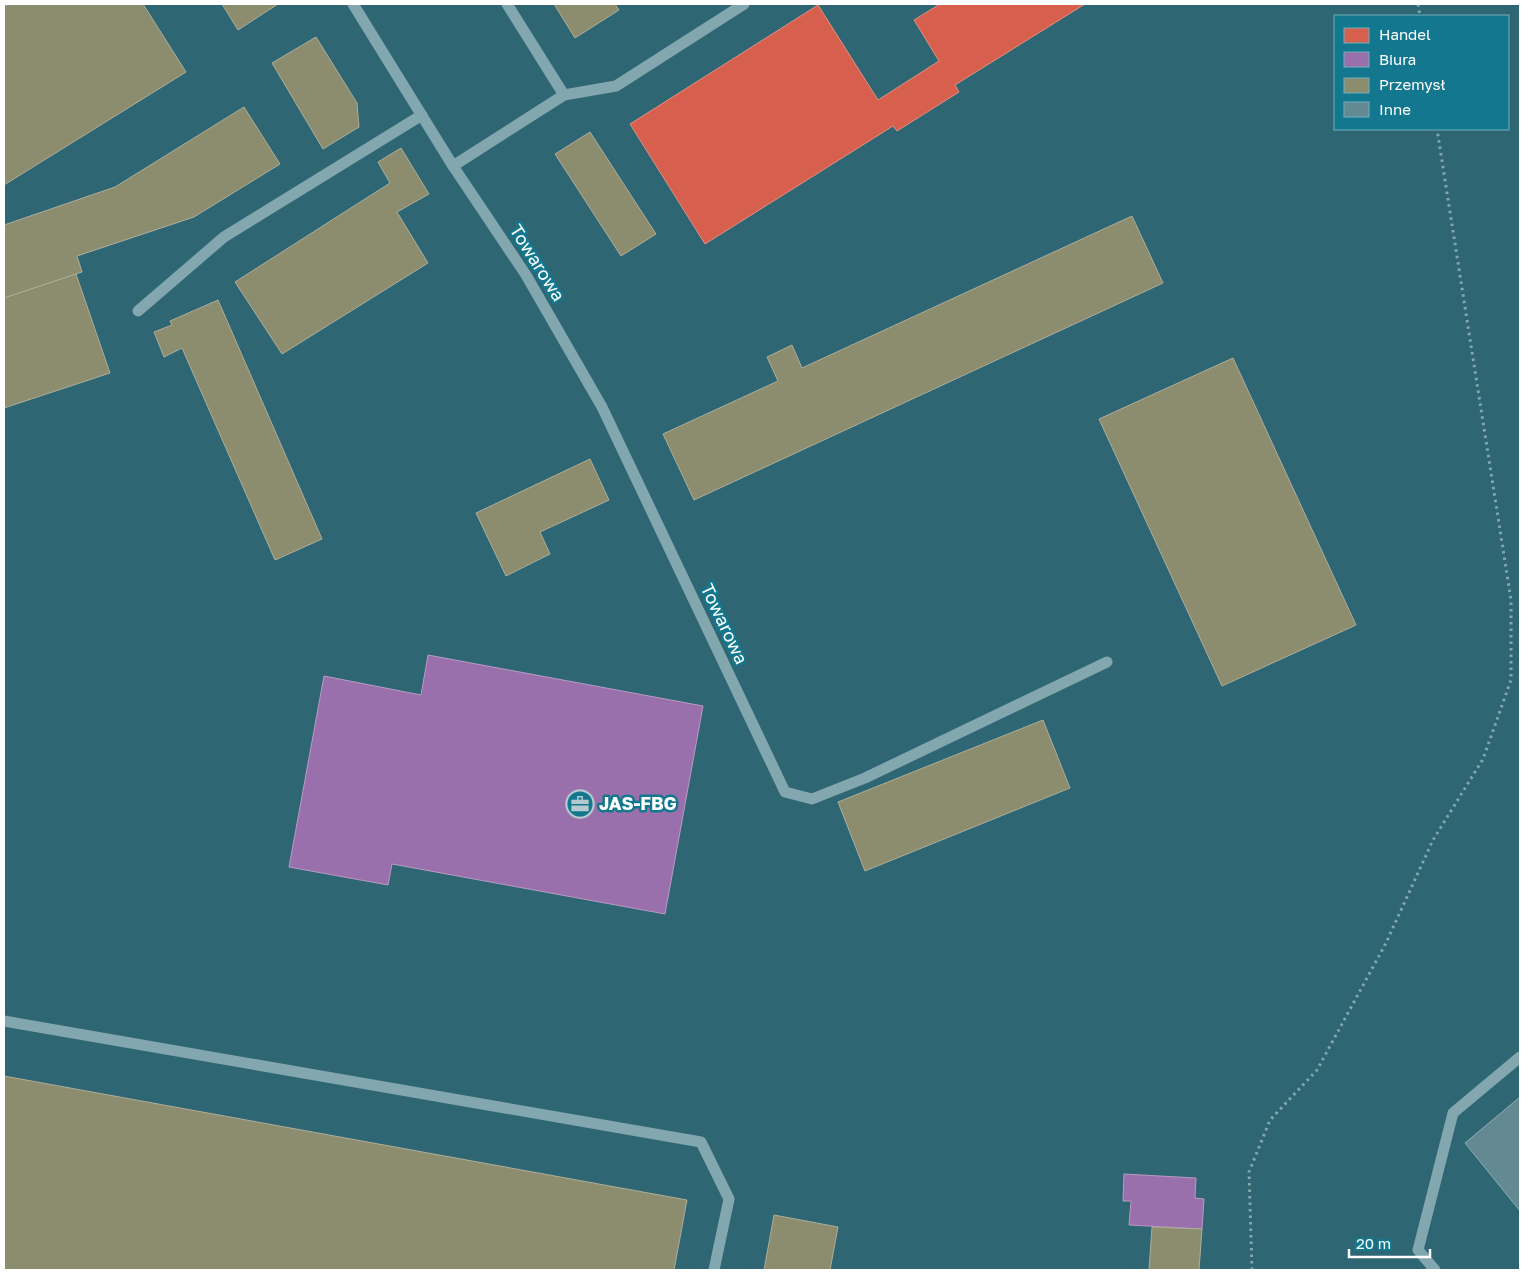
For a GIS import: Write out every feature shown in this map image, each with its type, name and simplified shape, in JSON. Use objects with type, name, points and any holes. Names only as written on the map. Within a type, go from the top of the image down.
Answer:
[{"type":"lane","name":"Towarowa","points":[[353,4],[453,166],[526,275],[602,408],[785,792],[812,799],[865,778],[1107,662]]},
{"type":"lane","points":[[507,4],[564,95]]},
{"type":"lane","points":[[453,166],[564,95],[616,86],[744,4]]},
{"type":"lane","points":[[138,311],[224,237],[422,115]]},
{"type":"lane","points":[[4,1021],[701,1142],[729,1199],[714,1270]]},
{"type":"lane","points":[[1435,1270],[1418,1250],[1453,1113],[1520,1057]]},
{"type":"path","points":[[1252,1270],[1249,1172],[1270,1120],[1317,1070],[1386,943],[1433,840],[1484,759],[1511,680],[1511,600],[1437,130]]},
{"type":"building: Handel","points":[[940,4],[1085,4],[955,85],[959,92],[897,131],[893,126],[705,244],[630,124],[818,5],[878,100],[939,61],[914,20]]},
{"type":"building: Biura","points":[[428,655],[703,706],[665,914],[392,864],[388,885],[289,867],[324,676],[421,695]]},
{"type":"building: Biura","points":[[1124,1174],[1196,1178],[1195,1198],[1204,1199],[1202,1229],[1129,1225],[1131,1201],[1123,1201]]},
{"type":"building: Przemysł","points":[[9,4],[143,4],[186,72],[4,185],[4,7]]},
{"type":"building: Przemysł","points":[[222,4],[278,4],[238,30]]},
{"type":"building: Przemysł","points":[[554,4],[615,4],[619,10],[575,38]]},
{"type":"building: Przemysł","points":[[316,37],[357,103],[359,127],[323,149],[272,63]]},
{"type":"building: Przemysł","points":[[244,107],[280,164],[194,217],[77,256],[82,272],[4,298],[4,225],[115,187]]},
{"type":"building: Przemysł","points":[[590,132],[656,234],[621,256],[555,154]]},
{"type":"building: Przemysł","points":[[401,148],[429,194],[397,212],[428,263],[282,354],[235,282],[390,183],[378,162]]},
{"type":"building: Przemysł","points":[[1132,216],[1163,283],[694,500],[663,434],[778,381],[767,357],[792,345],[802,368]]},
{"type":"building: Przemysł","points":[[76,274],[110,373],[4,408],[4,298]]},
{"type":"building: Przemysł","points":[[218,300],[322,539],[275,560],[182,348],[164,357],[154,332],[172,325],[170,321]]},
{"type":"building: Przemysł","points":[[1233,358],[1356,625],[1222,686],[1099,419]]},
{"type":"building: Przemysł","points":[[590,459],[609,500],[540,532],[550,554],[506,576],[476,513]]},
{"type":"building: Przemysł","points":[[1043,720],[1070,788],[865,871],[838,802]]},
{"type":"building: Przemysł","points":[[4,1076],[687,1200],[674,1270],[4,1270]]},
{"type":"building: Przemysł","points":[[774,1215],[838,1227],[830,1270],[764,1270]]},
{"type":"building: Przemysł","points":[[1152,1227],[1202,1229],[1199,1270],[1149,1270]]},
{"type":"building: Inne","points":[[1520,1097],[1520,1211],[1465,1143]]},
{"type":"place","name":"JAS-FBG","points":[[580,804]]}]
